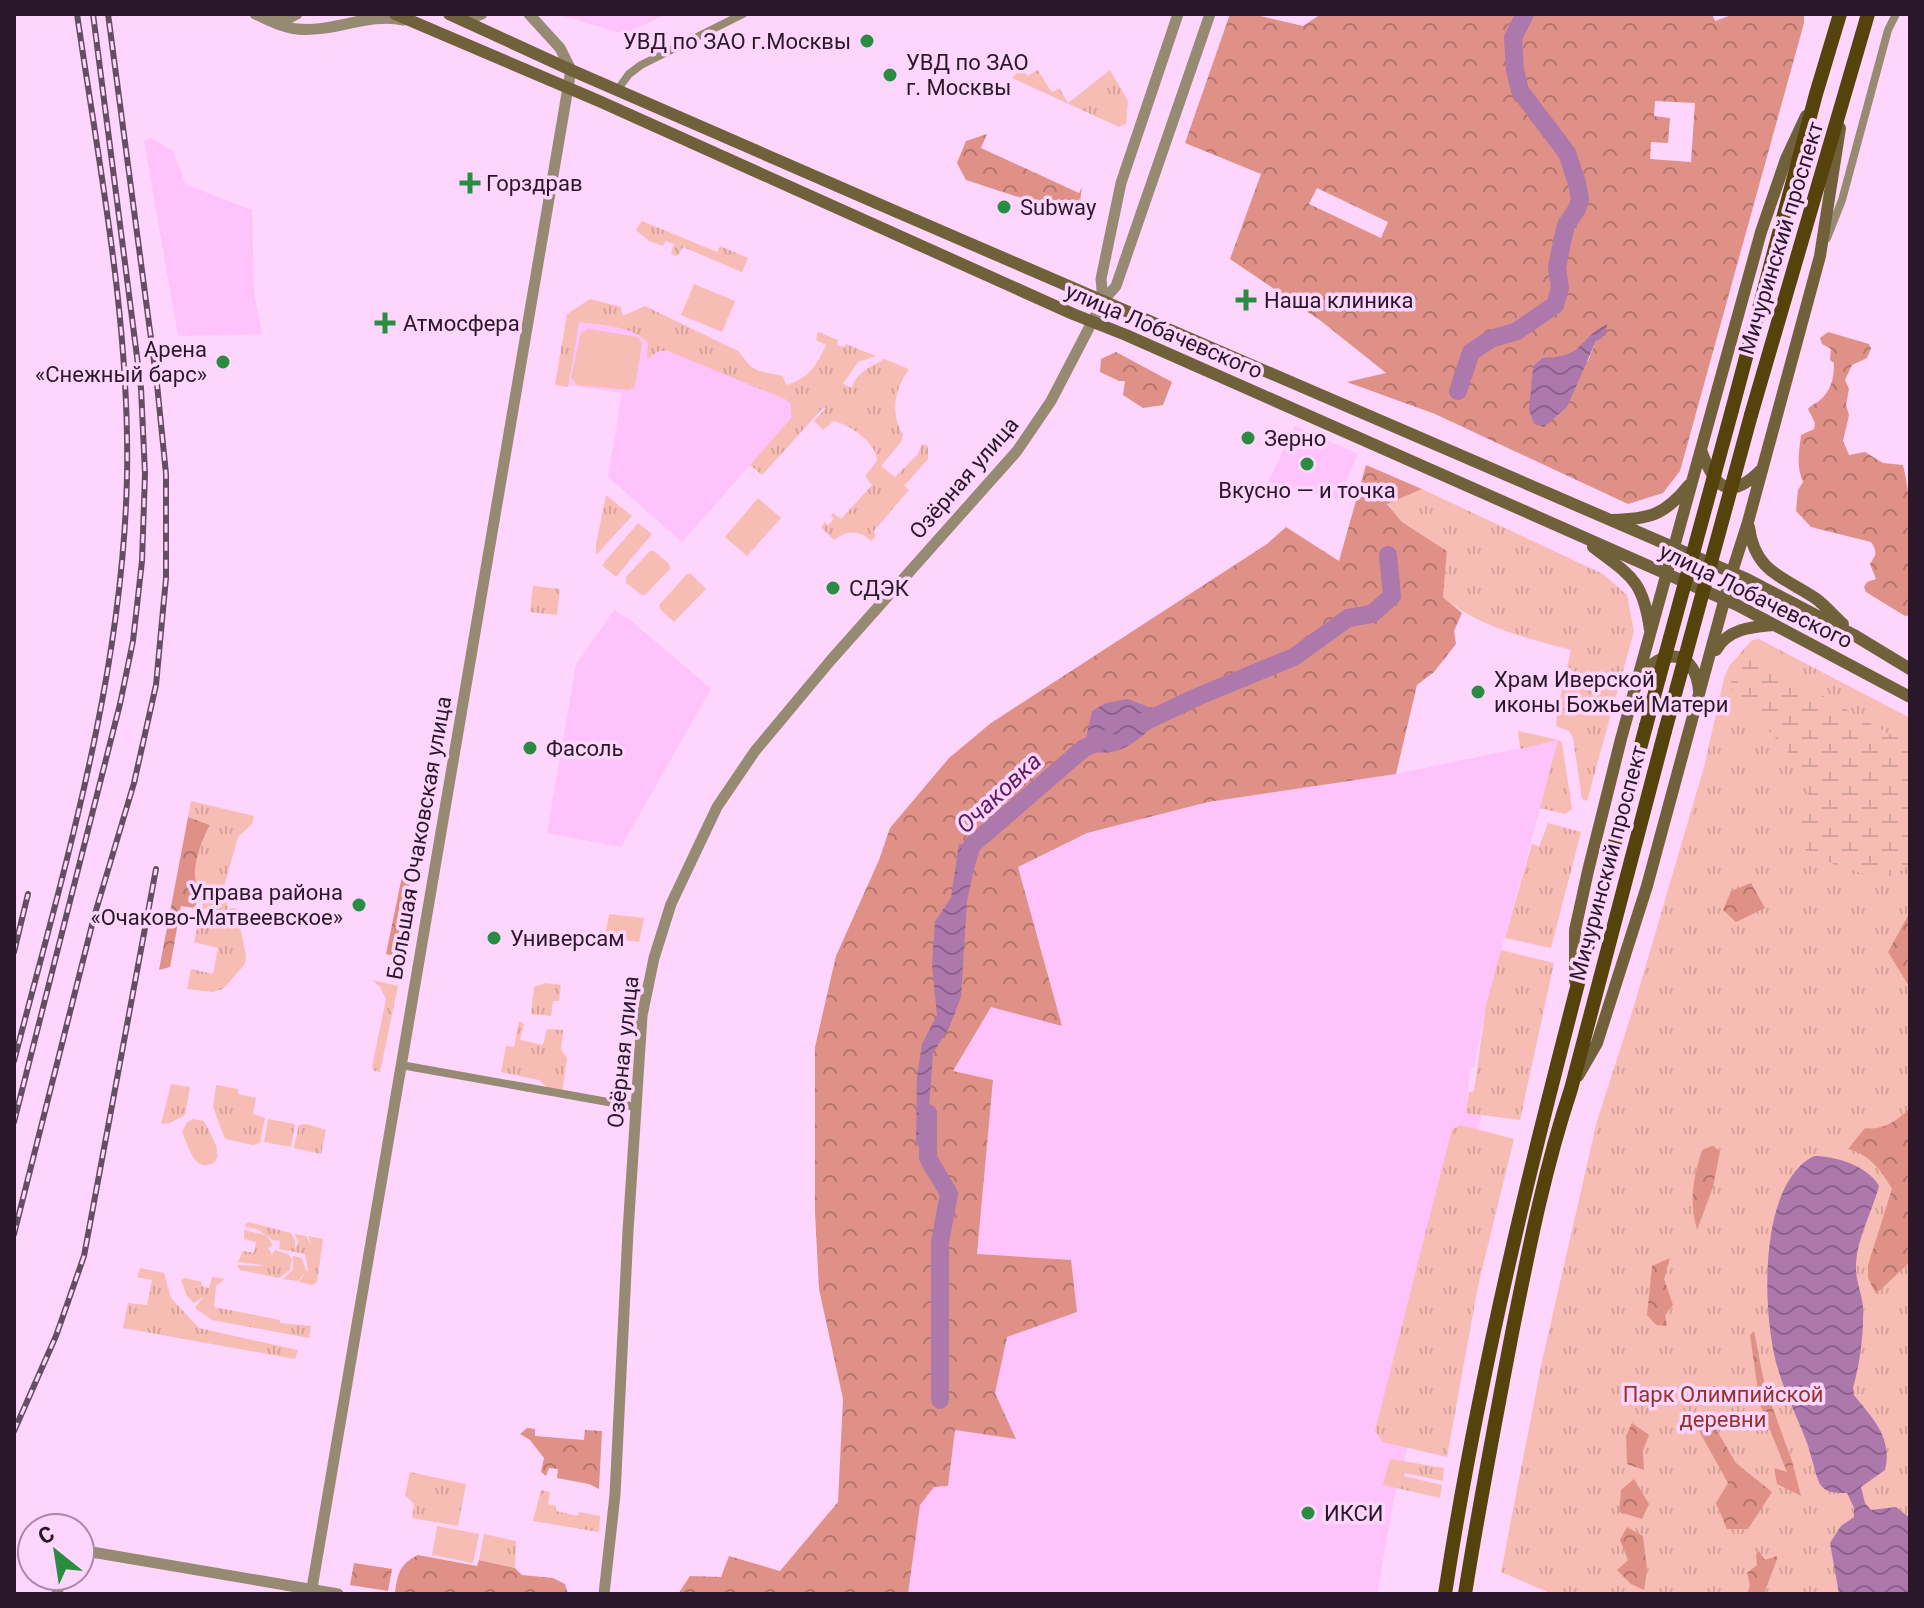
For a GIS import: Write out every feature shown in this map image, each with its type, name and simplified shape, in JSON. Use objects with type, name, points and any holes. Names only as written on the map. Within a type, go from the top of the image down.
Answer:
[{"type":"main road","name":"улица Лобачевского","points":[[395,14],[1725,600],[1910,697]]},
{"type":"main road","name":"Мичуринский проспект","points":[[1445,1594],[1497,1317],[1537,1137],[1840,14]]},
{"type":"main road","name":"Мичуринский проспект","points":[[1465,1594],[1525,1269],[1558,1129],[1751,415],[1868,14]]},
{"type":"main road","name":"улица Лобачевского","points":[[454,16],[571,70],[1732,572],[1854,635],[1910,669]]},
{"type":"main road","points":[[1575,996],[1575,930],[1617,754],[1761,232],[1786,159],[1816,94]]},
{"type":"main road","points":[[1571,1089],[1597,1043],[1647,886],[1748,522],[1820,256],[1837,158],[1841,112]]},
{"type":"main road","points":[[1701,450],[1713,479],[1725,487],[1739,487],[1761,470]]},
{"type":"main road","points":[[1606,520],[1643,519],[1663,511],[1694,480]]},
{"type":"main road","points":[[1748,522],[1751,544],[1769,571],[1818,600],[1854,635]]},
{"type":"main road","points":[[1578,535],[1633,580],[1645,600],[1650,636]]},
{"type":"main road","points":[[1706,671],[1721,642],[1729,636],[1753,627],[1774,625]]},
{"type":"main road","points":[[1640,677],[1657,661],[1678,657],[1695,670],[1700,694]]},
{"type":"street","points":[[255,14],[297,29],[314,29],[366,18],[416,23]]},
{"type":"street","points":[[270,21],[282,22],[297,14]]},
{"type":"street","points":[[454,16],[470,19],[482,14]]},
{"type":"street","points":[[529,14],[560,48],[571,70]]},
{"type":"street","points":[[618,89],[629,74],[641,65],[743,14]]},
{"type":"street","points":[[1103,301],[1101,279],[1121,183],[1178,14]]},
{"type":"street","points":[[1103,301],[1116,286],[1210,14]]},
{"type":"street","points":[[1820,256],[1842,200],[1888,30],[1896,14]]},
{"type":"street","name":"Большая Очаковская улица","points":[[311,1592],[571,70]]},
{"type":"street","name":"Озёрная улица","points":[[604,1594],[615,1495],[642,1016],[654,958],[679,883],[722,798],[755,751],[831,660],[1028,439],[1094,323],[1103,301]]},
{"type":"street","points":[[401,1065],[636,1107]]},
{"type":"street","points":[[96,1553],[311,1592],[338,1594]]},
{"type":"shaded area","points":[[557,14],[667,14],[624,34]]},
{"type":"shaded area","points":[[151,138],[173,151],[186,185],[252,210],[254,293],[262,334],[178,336],[144,141]]},
{"type":"shaded area","points":[[578,322],[627,329],[643,326],[802,406],[682,542],[608,477],[622,393],[568,385]]},
{"type":"shaded area","points":[[1295,426],[1358,454],[1338,500],[1268,482]]},
{"type":"shaded area","points":[[614,610],[711,689],[621,847],[547,833],[576,665]]},
{"type":"shaded area","points":[[1559,740],[1486,1005],[1474,1068],[1470,1068],[1466,1112],[1482,1113],[1437,1333],[1394,1498],[1377,1594],[1031,1594],[1021,1591],[1020,1594],[902,1594],[920,1505],[934,1487],[948,1486],[955,1429],[1016,1438],[995,1393],[1007,1336],[1070,1260],[977,1254],[993,1081],[953,1071],[991,1006],[1062,1025],[1018,866],[1087,833],[1208,802],[1396,774]]},
{"type":"green space","points":[[1230,14],[1252,14],[1303,26],[1321,14],[1712,14],[1715,21],[1734,14],[1804,14],[1680,471],[1663,493],[1628,504],[1435,414],[1347,382],[1386,373],[1321,321],[1230,259],[1261,174],[1185,143]],"holes":[[[1655,101],[1695,103],[1691,162],[1650,159],[1651,142],[1668,143],[1670,118],[1654,116]],[[1317,188],[1388,222],[1381,238],[1309,204]],[[1608,325],[1596,341],[1588,361],[1532,387],[1533,366],[1542,358],[1575,353]]]},
{"type":"green space","points":[[1022,67],[1027,76],[1038,70],[1050,90],[1053,92],[1059,88],[1068,103],[1110,70],[1128,101],[1126,124],[1119,127],[1012,78]]},
{"type":"green space","points":[[987,134],[981,148],[1079,193],[1082,187],[1079,209],[1052,208],[966,180],[957,163],[966,141]]},
{"type":"green space","points":[[642,221],[717,252],[720,246],[748,258],[742,272],[683,247],[675,256],[671,254],[674,244],[666,241],[663,246],[649,241],[636,230]]},
{"type":"green space","points":[[694,284],[735,301],[722,332],[681,315]]},
{"type":"green space","points":[[590,299],[621,307],[625,315],[645,306],[738,351],[750,366],[759,371],[783,376],[786,385],[807,375],[819,359],[826,345],[816,340],[818,332],[838,340],[837,345],[844,347],[846,344],[876,356],[858,362],[843,384],[852,388],[860,374],[884,359],[909,369],[897,393],[895,410],[903,435],[901,442],[881,466],[895,477],[918,454],[922,444],[928,446],[928,459],[904,486],[909,490],[873,532],[876,536],[871,541],[853,533],[834,540],[821,527],[834,519],[831,516],[833,513],[841,519],[872,485],[865,476],[877,461],[868,441],[834,421],[823,430],[814,421],[824,407],[762,475],[750,465],[791,418],[791,404],[668,351],[659,351],[647,359],[648,343],[616,327],[579,322],[568,387],[555,385],[567,314]]},
{"type":"green space","points":[[588,329],[638,337],[642,344],[635,387],[628,390],[577,385],[571,378],[581,333]]},
{"type":"green space","points":[[1828,332],[1869,344],[1871,349],[1867,358],[1852,365],[1845,380],[1849,389],[1846,405],[1849,415],[1843,441],[1849,455],[1865,452],[1883,463],[1903,465],[1910,520],[1910,615],[1905,616],[1866,592],[1864,587],[1867,582],[1876,579],[1870,564],[1875,553],[1871,542],[1811,527],[1796,511],[1798,490],[1803,482],[1799,464],[1801,435],[1814,429],[1815,423],[1808,409],[1826,393],[1833,374],[1831,349],[1822,344],[1820,338]]},
{"type":"green space","points":[[1116,352],[1172,382],[1163,405],[1143,408],[1123,395],[1125,381],[1100,372],[1101,359]]},
{"type":"green space","points":[[1366,465],[1422,489],[1387,504],[1402,522],[1447,551],[1443,597],[1462,613],[1454,631],[1456,644],[1434,672],[1417,685],[1396,774],[1208,802],[1087,833],[1018,867],[1062,1026],[991,1007],[953,1071],[993,1080],[977,1254],[1071,1260],[1077,1312],[1007,1337],[995,1393],[1016,1439],[955,1430],[948,1486],[934,1487],[920,1505],[908,1594],[678,1594],[690,1576],[721,1577],[729,1556],[780,1571],[838,1502],[843,1399],[819,1289],[815,1212],[815,1047],[836,956],[890,828],[949,758],[991,723],[1267,544],[1286,527],[1339,561]]},
{"type":"green space","points":[[1422,489],[1603,574],[1627,595],[1634,631],[1587,801],[1582,799],[1573,738],[1569,731],[1556,726],[1571,650],[1487,624],[1443,597],[1447,551],[1402,522],[1387,503]]},
{"type":"green space","points":[[606,495],[632,516],[596,555],[596,544]]},
{"type":"green space","points":[[758,498],[781,518],[747,556],[725,537]]},
{"type":"green space","points":[[638,523],[652,534],[616,577],[602,565]]},
{"type":"green space","points":[[650,551],[669,564],[670,569],[642,595],[626,583],[626,577]]},
{"type":"green space","points":[[687,574],[691,574],[706,589],[674,622],[659,605]]},
{"type":"green space","points":[[533,586],[560,589],[557,615],[530,612]]},
{"type":"green space","name":"Парк Олимпийской деревни","points":[[1759,639],[1910,718],[1910,1594],[1552,1594],[1501,1572],[1542,1361],[1597,1121],[1704,767],[1724,678],[1730,665],[1752,640]]},
{"type":"green space","points":[[1756,657],[1887,733],[1910,741],[1910,864],[1904,869],[1890,876],[1874,876],[1827,861],[1802,846],[1798,832],[1807,799],[1806,781],[1778,740],[1732,696],[1731,672]]},
{"type":"green space","points":[[1518,731],[1559,740],[1562,743],[1572,809],[1565,814],[1540,808],[1558,740],[1520,749]]},
{"type":"green space","points":[[191,801],[254,816],[252,824],[238,837],[224,887],[228,909],[236,908],[245,964],[223,989],[213,992],[187,989],[191,969],[213,974],[218,948],[194,942],[199,919],[210,922],[214,912],[202,908],[203,902],[198,901],[200,890],[195,876],[200,848],[210,825],[188,817]]},
{"type":"green space","points":[[188,817],[210,825],[195,867],[196,883],[200,889],[195,908],[181,906],[170,967],[159,970]]},
{"type":"green space","points":[[1548,823],[1581,832],[1551,948],[1505,938],[1532,843],[1539,847]]},
{"type":"green space","points":[[402,876],[411,878],[395,956],[386,954]]},
{"type":"green space","points":[[1751,883],[1765,908],[1736,922],[1723,910],[1731,891]]},
{"type":"green space","points":[[1910,912],[1910,988],[1888,952]]},
{"type":"green space","points":[[609,914],[644,918],[639,942],[605,937]]},
{"type":"green space","points":[[1501,950],[1554,963],[1520,1120],[1466,1113],[1469,1092],[1474,1091],[1486,1005]]},
{"type":"green space","points":[[372,980],[398,986],[380,1072],[372,1067],[386,999]]},
{"type":"green space","points":[[546,983],[561,985],[559,1001],[553,1001],[551,1016],[531,1014],[534,987]]},
{"type":"green space","points":[[519,1021],[524,1024],[520,1040],[543,1045],[547,1029],[563,1030],[561,1050],[567,1058],[562,1094],[552,1092],[539,1080],[501,1072],[506,1046],[514,1047]]},
{"type":"green space","points":[[171,1084],[190,1087],[185,1115],[161,1124]]},
{"type":"green space","points":[[216,1085],[238,1089],[238,1094],[256,1098],[253,1114],[265,1118],[260,1143],[253,1145],[225,1139],[213,1107]]},
{"type":"green space","points":[[1910,1108],[1910,1262],[1876,1294],[1868,1278],[1868,1265],[1892,1189],[1874,1164],[1848,1149],[1865,1128],[1884,1126]]},
{"type":"green space","points":[[193,1119],[204,1121],[216,1145],[217,1158],[208,1165],[196,1161],[182,1132],[187,1122]]},
{"type":"green space","points":[[268,1119],[295,1124],[291,1147],[264,1142]]},
{"type":"green space","points":[[307,1124],[326,1130],[321,1154],[294,1148],[299,1125]]},
{"type":"green space","points":[[1460,1125],[1514,1139],[1478,1286],[1447,1457],[1383,1442],[1375,1431],[1452,1129]]},
{"type":"green space","points":[[1712,1146],[1720,1151],[1713,1187],[1697,1230],[1693,1209],[1694,1180],[1702,1150]]},
{"type":"green space","points":[[248,1222],[291,1233],[295,1249],[298,1243],[295,1234],[306,1236],[312,1246],[308,1236],[323,1239],[317,1282],[312,1285],[299,1282],[305,1272],[298,1281],[283,1279],[293,1270],[293,1256],[302,1258],[308,1271],[305,1254],[279,1249],[280,1241],[266,1235],[273,1245],[268,1248],[272,1254],[270,1258],[275,1250],[288,1254],[292,1259],[290,1270],[279,1278],[240,1270],[237,1265],[260,1266],[267,1262],[261,1265],[238,1262],[243,1251],[254,1253],[256,1242],[244,1239],[244,1230],[265,1235],[244,1226]]},
{"type":"green space","points":[[1670,1258],[1664,1279],[1673,1305],[1665,1315],[1667,1326],[1656,1325],[1647,1315],[1652,1266]]},
{"type":"green space","points":[[140,1268],[164,1273],[171,1298],[199,1328],[298,1350],[295,1359],[123,1328],[128,1303],[147,1305],[152,1280],[137,1277]]},
{"type":"green space","points":[[212,1277],[225,1279],[216,1286],[214,1307],[280,1320],[280,1323],[311,1326],[309,1338],[212,1320],[195,1308],[203,1297],[194,1303],[187,1296],[181,1280],[202,1282],[201,1286],[209,1288]]},
{"type":"green space","points":[[1754,1331],[1765,1387],[1792,1461],[1801,1496],[1777,1484],[1774,1468],[1787,1472],[1760,1405],[1750,1335]]},
{"type":"green space","points":[[1710,1419],[1736,1463],[1772,1492],[1748,1529],[1727,1529],[1716,1503],[1728,1483],[1694,1422]]},
{"type":"green space","points":[[1632,1423],[1649,1435],[1643,1450],[1644,1470],[1627,1464],[1626,1436]]},
{"type":"green space","points":[[527,1428],[535,1429],[535,1436],[584,1440],[585,1430],[602,1431],[599,1489],[557,1478],[558,1469],[549,1468],[546,1476],[541,1472],[544,1458],[530,1440],[520,1434]]},
{"type":"green space","points":[[1390,1459],[1444,1468],[1443,1481],[1405,1473],[1404,1476],[1442,1485],[1440,1498],[1383,1485]]},
{"type":"green space","points":[[410,1472],[466,1484],[458,1526],[412,1518],[414,1504],[405,1495]]},
{"type":"green space","points":[[1634,1479],[1649,1504],[1642,1519],[1619,1512],[1621,1490]]},
{"type":"green space","points":[[541,1490],[550,1492],[548,1504],[556,1506],[556,1511],[578,1516],[579,1512],[600,1516],[599,1532],[533,1521]]},
{"type":"green space","points":[[437,1526],[479,1534],[473,1563],[432,1555]]},
{"type":"green space","points":[[1627,1527],[1643,1536],[1647,1570],[1644,1590],[1631,1584],[1617,1570],[1628,1560],[1620,1540]]},
{"type":"green space","points":[[484,1534],[516,1541],[515,1568],[479,1560]]},
{"type":"green space","points":[[1759,1551],[1765,1560],[1777,1556],[1777,1559],[1764,1594],[1747,1594],[1750,1585],[1747,1573],[1757,1565],[1756,1555]]},
{"type":"green space","points":[[418,1555],[477,1566],[479,1560],[515,1568],[522,1575],[553,1578],[565,1584],[568,1594],[395,1592],[401,1569]]},
{"type":"green space","points":[[354,1563],[392,1569],[388,1591],[350,1585]]},
{"type":"water","points":[[1608,324],[1602,338],[1596,341],[1567,407],[1544,427],[1534,424],[1529,410],[1533,366],[1542,358],[1557,357],[1575,350]]},
{"type":"water","points":[[1128,699],[1164,713],[1148,731],[1128,746],[1107,753],[1084,748],[1092,711],[1106,703]]},
{"type":"water","points":[[959,844],[972,845],[977,855],[967,901],[961,997],[949,1028],[933,1053],[928,1158],[916,1143],[917,1076],[922,1044],[937,1015],[932,965],[935,921],[951,898]]},
{"type":"water","points":[[1814,1156],[1851,1164],[1867,1173],[1879,1186],[1857,1254],[1863,1327],[1853,1388],[1854,1395],[1880,1430],[1886,1448],[1885,1470],[1861,1487],[1865,1503],[1871,1510],[1896,1507],[1910,1518],[1910,1594],[1839,1594],[1830,1543],[1841,1526],[1854,1517],[1854,1508],[1847,1493],[1829,1491],[1820,1484],[1781,1378],[1773,1346],[1767,1286],[1773,1222],[1782,1194],[1795,1171]]},
{"type":"waterway","name":"Очаковка","points":[[1458,391],[1471,352],[1491,339],[1517,331],[1555,305],[1560,288],[1557,268],[1566,225],[1580,199],[1567,153],[1520,91],[1513,38],[1525,14]]},
{"type":"waterway","name":"Очаковка","points":[[1144,722],[1294,657],[1348,618],[1372,614],[1392,596],[1388,555]]},
{"type":"waterway","name":"Очаковка","points":[[965,867],[972,845],[1084,748],[1106,739]]},
{"type":"waterway","name":"Очаковка","points":[[928,1113],[928,1158],[949,1194],[940,1242],[940,1400]]},
{"type":"railway","points":[[14,1061],[88,771],[115,624],[123,550],[127,476],[124,360],[111,244],[77,14]]},
{"type":"railway","points":[[14,1122],[120,704],[133,641],[142,561],[145,474],[141,388],[93,14]]},
{"type":"railway","points":[[14,1234],[94,917],[134,783],[156,685],[166,578],[166,474],[157,384],[108,14]]},
{"type":"railway","points":[[14,1431],[56,1336],[84,1256],[156,869]]},
{"type":"railway","points":[[14,952],[28,894]]},
{"type":"place","name":"УВД по ЗАО г.Москвы","points":[[867,41]]},
{"type":"place","name":"УВД по ЗАО г. Москвы","points":[[890,75]]},
{"type":"place","name":"Горздрав","points":[[470,183]]},
{"type":"place","name":"Subway","points":[[1004,207]]},
{"type":"place","name":"Наша клиника","points":[[1246,300]]},
{"type":"place","name":"Атмосфера","points":[[385,323]]},
{"type":"place","name":"Арена «Снежный барс»","points":[[223,362]]},
{"type":"place","name":"Зерно","points":[[1248,438]]},
{"type":"place","name":"Вкусно — и точка","points":[[1307,464]]},
{"type":"place","name":"СДЭК","points":[[833,588]]},
{"type":"place","name":"Храм Иверской иконы Божьей Матери","points":[[1478,692]]},
{"type":"place","name":"Фасоль","points":[[530,748]]},
{"type":"place","name":"Управа района «Очаково-Матвеевское»","points":[[359,905]]},
{"type":"place","name":"Универсам","points":[[494,938]]},
{"type":"place","name":"ИКСИ","points":[[1308,1513]]}]
